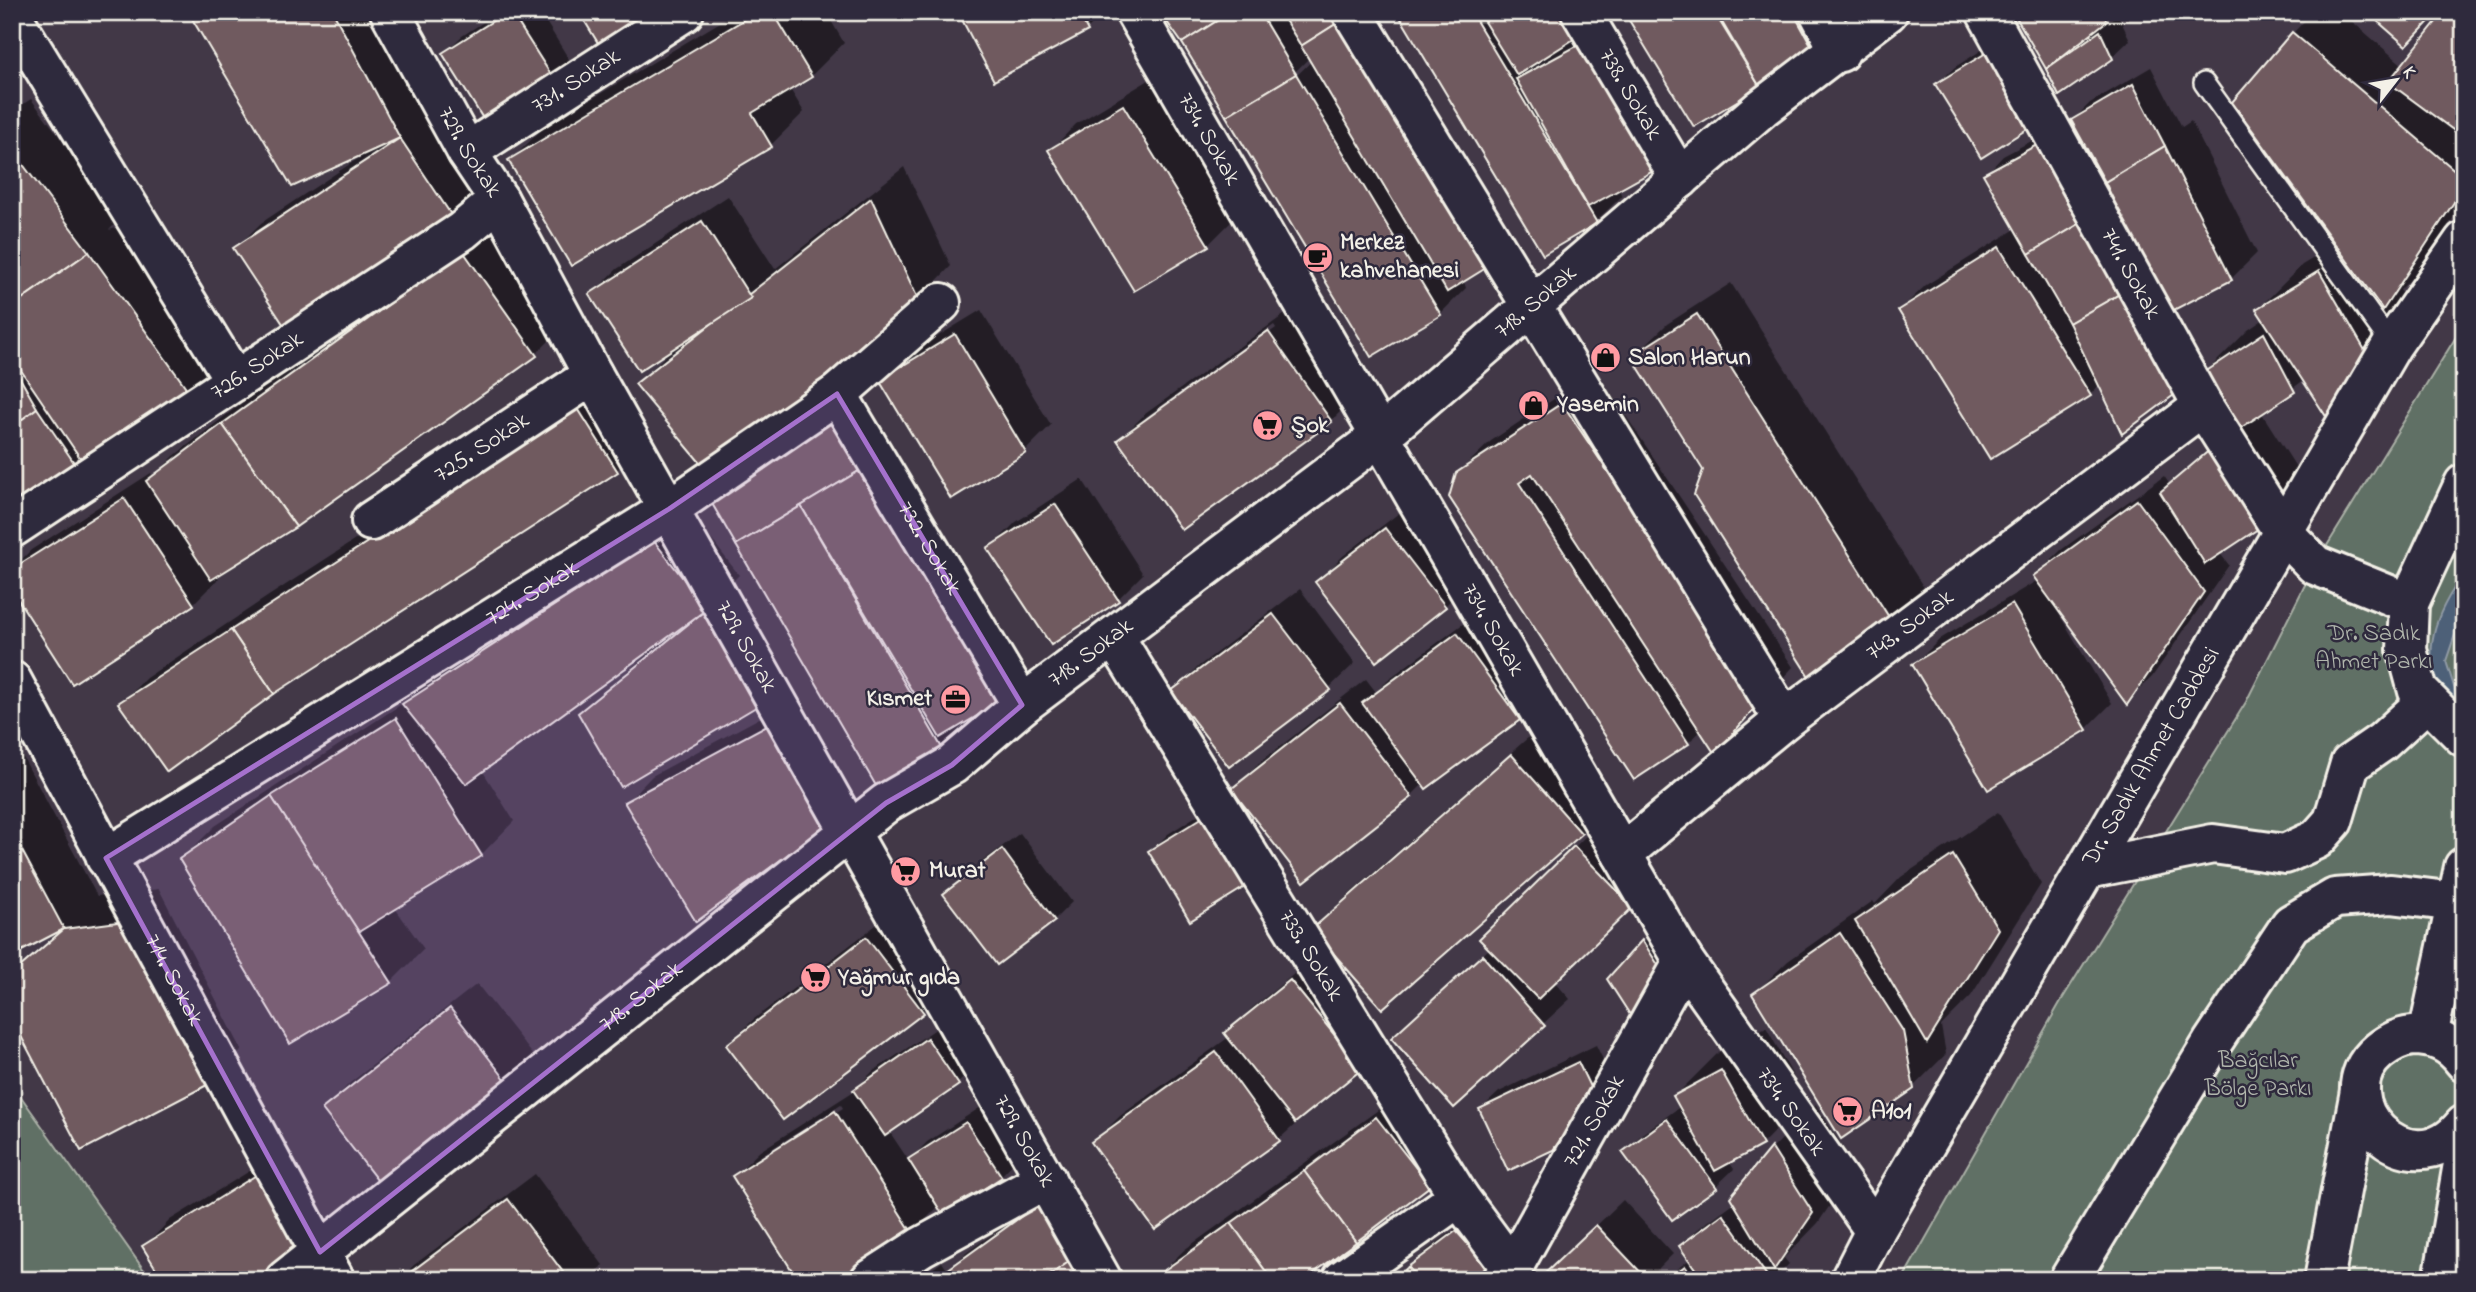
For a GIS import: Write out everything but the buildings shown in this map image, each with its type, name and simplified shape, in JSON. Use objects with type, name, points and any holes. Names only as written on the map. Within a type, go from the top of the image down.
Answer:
[{"type":"street","name":"729. Sokak","points":[[390,12],[467,152],[499,200],[593,375],[1102,1280]]},
{"type":"street","name":"731. Sokak","points":[[467,152],[684,12]]},
{"type":"street","name":"734. Sokak","points":[[1135,12],[1684,961],[1875,1231]]},
{"type":"street","points":[[1352,12],[1784,720]]},
{"type":"street","name":"738. Sokak","points":[[1581,12],[1680,179]]},
{"type":"street","points":[[1819,12],[1840,52]]},
{"type":"street","name":"718. Sokak","points":[[285,1280],[328,1266],[886,803],[952,765],[1022,705],[1115,638],[1379,437],[1762,108],[1840,52],[1888,12]]},
{"type":"street","name":"741. Sokak","points":[[1986,12],[2203,406],[2283,532],[2315,565],[2409,603]]},
{"type":"street","points":[[12,16],[235,381]]},
{"type":"street","name":"726. Sokak","points":[[12,528],[462,231],[499,200]]},
{"type":"street","name":"Dr. Sadık Ahmet Caddesi","points":[[1850,1280],[1875,1231],[2392,345],[2464,241]]},
{"type":"street","name":"724. Sokak","points":[[106,858],[670,509],[837,394],[941,303]]},
{"type":"street","name":"725. Sokak","points":[[371,521],[593,375]]},
{"type":"street","name":"732. Sokak","points":[[837,394],[1022,705]]},
{"type":"street","name":"743. Sokak","points":[[1622,853],[1784,720],[2203,406]]},
{"type":"street","points":[[2464,484],[2450,542],[2409,603],[2407,650],[2418,691],[2464,737]]},
{"type":"street","name":"733. Sokak","points":[[1115,638],[1507,1275]]},
{"type":"street","name":"714. Sokak","points":[[13,686],[328,1266]]},
{"type":"street","points":[[2087,869],[2213,844],[2285,854],[2317,839],[2333,821],[2350,764],[2382,742],[2427,701]]},
{"type":"street","points":[[2083,1270],[2212,1043],[2291,924],[2334,898],[2461,891],[2428,1036]]},
{"type":"street","name":"721. Sokak","points":[[1507,1275],[1684,961]]},
{"type":"street","points":[[2324,1280],[2365,1070],[2375,1054],[2390,1042],[2408,1036],[2428,1036],[2444,1042],[2464,1061]]},
{"type":"street","points":[[2361,1089],[2362,1108],[2371,1125],[2384,1138],[2401,1147],[2420,1149],[2438,1146],[2455,1136],[2464,1125]]},
{"type":"street","points":[[2443,1280],[2464,1158]]},
{"type":"street","points":[[870,1280],[921,1247],[1046,1179]]},
{"type":"street","points":[[1342,1280],[1460,1197]]},
{"type":"lane","points":[[2204,83],[2392,345]]},
{"type":"highlighted area","points":[[837,394],[1022,705],[952,765],[886,803],[320,1252],[106,858],[669,509]]},
{"type":"green space","name":"Bağcılar Bölge Parkı","points":[[2464,324],[2464,1280],[1902,1280],[2061,1001],[2246,702],[2315,565]]},
{"type":"green space","points":[[12,1084],[151,1280],[12,1280]]},
{"type":"water","points":[[2464,574],[2464,608],[2446,661],[2460,706],[2436,699],[2431,664],[2438,619]]},
{"type":"place","name":"Merkez kahvehanesi","points":[[1317,257]]},
{"type":"place","name":"Salon Harun","points":[[1605,358]]},
{"type":"place","name":"Yasemin","points":[[1534,405]]},
{"type":"place","name":"Şok","points":[[1268,426]]},
{"type":"place","name":"Kısmet","points":[[955,699]]},
{"type":"place","name":"Murat","points":[[906,871]]},
{"type":"place","name":"Yağmur gıda","points":[[815,978]]},
{"type":"place","name":"A101","points":[[1848,1112]]},
{"type":"park label","name":"Dr. Sadık Ahmet Parkı","points":[[2374,648]]}]
